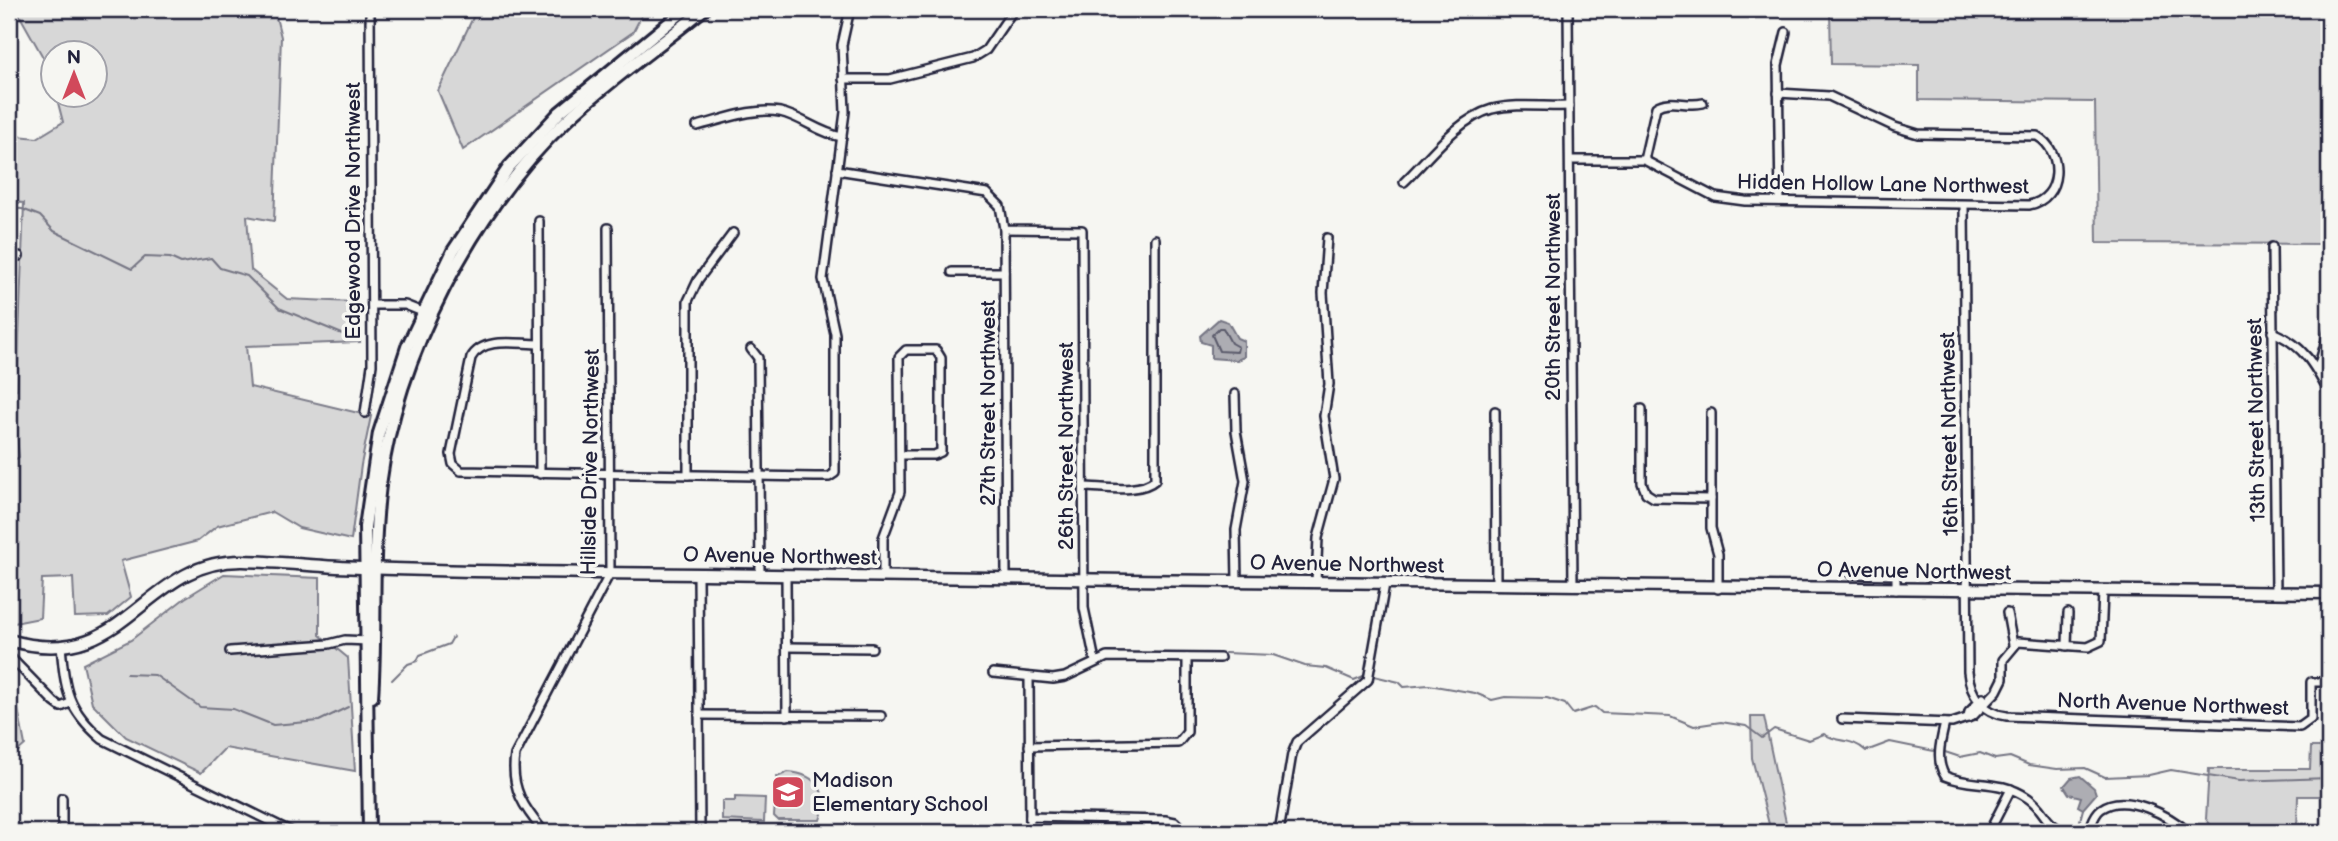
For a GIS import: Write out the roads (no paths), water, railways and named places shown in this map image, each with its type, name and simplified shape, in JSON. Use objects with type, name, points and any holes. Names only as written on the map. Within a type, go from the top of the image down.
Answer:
[{"type":"main road","points":[[428,314],[453,251],[478,209],[524,148],[560,112],[686,9]]},
{"type":"main road","points":[[369,832],[370,482],[379,433],[392,387],[428,314],[503,191],[568,118],[704,9]]},
{"type":"street","name":"Edgewood Drive Northwest","points":[[365,413],[371,374],[372,305],[370,9]]},
{"type":"street","points":[[539,344],[490,344],[476,350],[471,358],[451,454],[456,468],[467,473],[610,475],[829,477],[835,473],[835,334],[822,279],[842,137],[845,103],[842,45],[850,9]]},
{"type":"street","points":[[843,79],[890,79],[973,58],[986,50],[1014,9]]},
{"type":"street","name":"20th Street Northwest","points":[[1568,9],[1573,586]]},
{"type":"street","points":[[1780,201],[1779,55],[1786,32]]},
{"type":"street","name":"Hidden Hollow Lane Northwest","points":[[1570,160],[1644,160],[1715,197],[1964,205],[2039,203],[2052,191],[2056,168],[2052,147],[2037,136],[1918,134],[1895,127],[1829,96],[1778,93]]},
{"type":"street","points":[[1644,160],[1656,107],[1668,102],[1691,106],[1703,103]]},
{"type":"street","points":[[1405,182],[1463,124],[1479,114],[1502,108],[1569,106]]},
{"type":"street","points":[[697,126],[766,111],[794,117],[824,134],[842,137]]},
{"type":"street","points":[[837,170],[987,192],[1000,206],[1004,229]]},
{"type":"street","name":"16th Street Northwest","points":[[1964,205],[1968,672],[1971,690],[1981,703]]},
{"type":"street","points":[[538,221],[540,474]]},
{"type":"street","name":"Hillside Drive Northwest","points":[[544,832],[525,809],[515,787],[514,755],[610,573],[608,228]]},
{"type":"street","name":"26th Street Northwest","points":[[1004,229],[1082,230],[1084,608],[1095,661]]},
{"type":"street","name":"27th Street Northwest","points":[[1004,229],[1006,578]]},
{"type":"street","points":[[688,475],[688,300],[698,280],[733,233]]},
{"type":"street","points":[[1316,582],[1318,538],[1334,479],[1324,416],[1329,384],[1323,278],[1327,237]]},
{"type":"street","points":[[1084,486],[1139,487],[1149,486],[1155,480],[1155,239]]},
{"type":"street","name":"13th Street Northwest","points":[[2272,247],[2276,593]]},
{"type":"street","points":[[9,256],[19,256]]},
{"type":"street","points":[[952,272],[1004,272]]},
{"type":"street","points":[[372,305],[405,306],[428,314]]},
{"type":"street","points":[[2318,368],[2329,330]]},
{"type":"street","points":[[2272,332],[2299,347],[2318,368],[2329,393]]},
{"type":"street","points":[[751,349],[758,358],[760,575]]},
{"type":"street","points":[[883,577],[883,538],[900,492],[900,455],[900,354],[906,350],[936,350],[941,358],[942,448],[934,455],[900,455]]},
{"type":"street","points":[[1235,394],[1236,431],[1245,481],[1236,530],[1237,581]]},
{"type":"street","points":[[1642,409],[1642,483],[1646,494],[1654,498],[1711,499]]},
{"type":"street","points":[[1495,411],[1496,585]]},
{"type":"street","points":[[1711,413],[1711,528],[1718,554],[1718,589]]},
{"type":"street","name":"O Avenue Northwest","points":[[61,646],[92,639],[115,628],[170,583],[206,566],[239,561],[370,569],[786,576],[1968,592],[2329,593]]},
{"type":"street","points":[[698,574],[700,832]]},
{"type":"street","points":[[1851,574],[1896,575],[1896,590]]},
{"type":"street","points":[[786,576],[787,716]]},
{"type":"street","points":[[1279,832],[1292,754],[1297,742],[1368,680],[1385,584]]},
{"type":"street","points":[[1842,719],[1931,720],[1945,723],[1968,718],[1969,712],[2003,679],[2003,660],[2014,645],[2027,642],[2095,646],[2101,641],[2104,592]]},
{"type":"street","points":[[2007,613],[2014,645]]},
{"type":"street","points":[[2067,646],[2068,613]]},
{"type":"street","points":[[9,640],[61,646],[64,687],[70,702],[86,725],[102,738],[292,832]]},
{"type":"street","points":[[230,651],[371,641]]},
{"type":"street","points":[[786,647],[873,648]]},
{"type":"street","points":[[993,673],[1028,678],[1065,677],[1107,657],[1220,658]]},
{"type":"street","points":[[1029,746],[1178,744],[1185,736],[1187,658]]},
{"type":"street","points":[[12,659],[54,702],[61,707],[70,702]]},
{"type":"street","points":[[1028,678],[1030,832]]},
{"type":"street","name":"North Avenue Northwest","points":[[1981,703],[1989,711],[2007,716],[2300,727],[2311,719],[2311,682],[2329,682]]},
{"type":"street","points":[[699,715],[881,716]]},
{"type":"street","points":[[1945,723],[1939,757],[1940,769],[1945,776],[1997,783],[2011,789],[2028,798],[2050,825],[2068,832]]},
{"type":"street","points":[[1989,832],[2011,789]]},
{"type":"street","points":[[62,798],[62,832]]},
{"type":"street","points":[[2089,832],[2099,810],[2111,804],[2125,804],[2164,816],[2189,832]]},
{"type":"street","points":[[1030,817],[1165,820],[1175,822],[1185,832]]},
{"type":"water","points":[[1219,319],[1228,322],[1237,338],[1244,341],[1244,357],[1237,360],[1211,358],[1211,345],[1201,342],[1200,336]]},
{"type":"water","points":[[2080,776],[2094,788],[2096,794],[2083,809],[2078,806],[2081,797],[2069,794],[2064,786],[2071,778]]},
{"type":"waterway","points":[[9,208],[22,209],[40,216],[54,231],[132,269],[145,257],[170,258],[181,263],[211,258],[220,268],[247,276],[279,308],[347,336]]},
{"type":"waterway","points":[[392,680],[408,664],[417,661],[420,655],[449,644],[453,637]]},
{"type":"waterway","points":[[1225,653],[1273,655],[1305,666],[1326,668],[1354,680],[1366,675]]},
{"type":"waterway","points":[[126,674],[155,675],[200,707],[233,709],[273,725],[319,721],[348,707]]},
{"type":"waterway","points":[[1374,676],[1399,682],[1404,687],[1429,685],[1475,693],[1492,700],[1505,697],[1547,698],[1565,704],[1573,714],[1595,707],[1602,713],[1670,716],[1694,726],[1721,722],[1746,726],[1762,738],[1774,729],[1809,740],[1824,734],[1855,744],[1866,751],[1890,742],[1934,751]]},
{"type":"waterway","points":[[1945,752],[1960,757],[1980,753],[1995,759],[2010,757],[2029,765],[2057,769],[2085,768],[2105,777],[2149,775],[2171,770],[2239,781],[2329,778]]},
{"type":"waterway","points":[[2078,828],[2083,809]]},
{"type":"place","name":"Madison Elementary School","points":[[788,792]]}]
